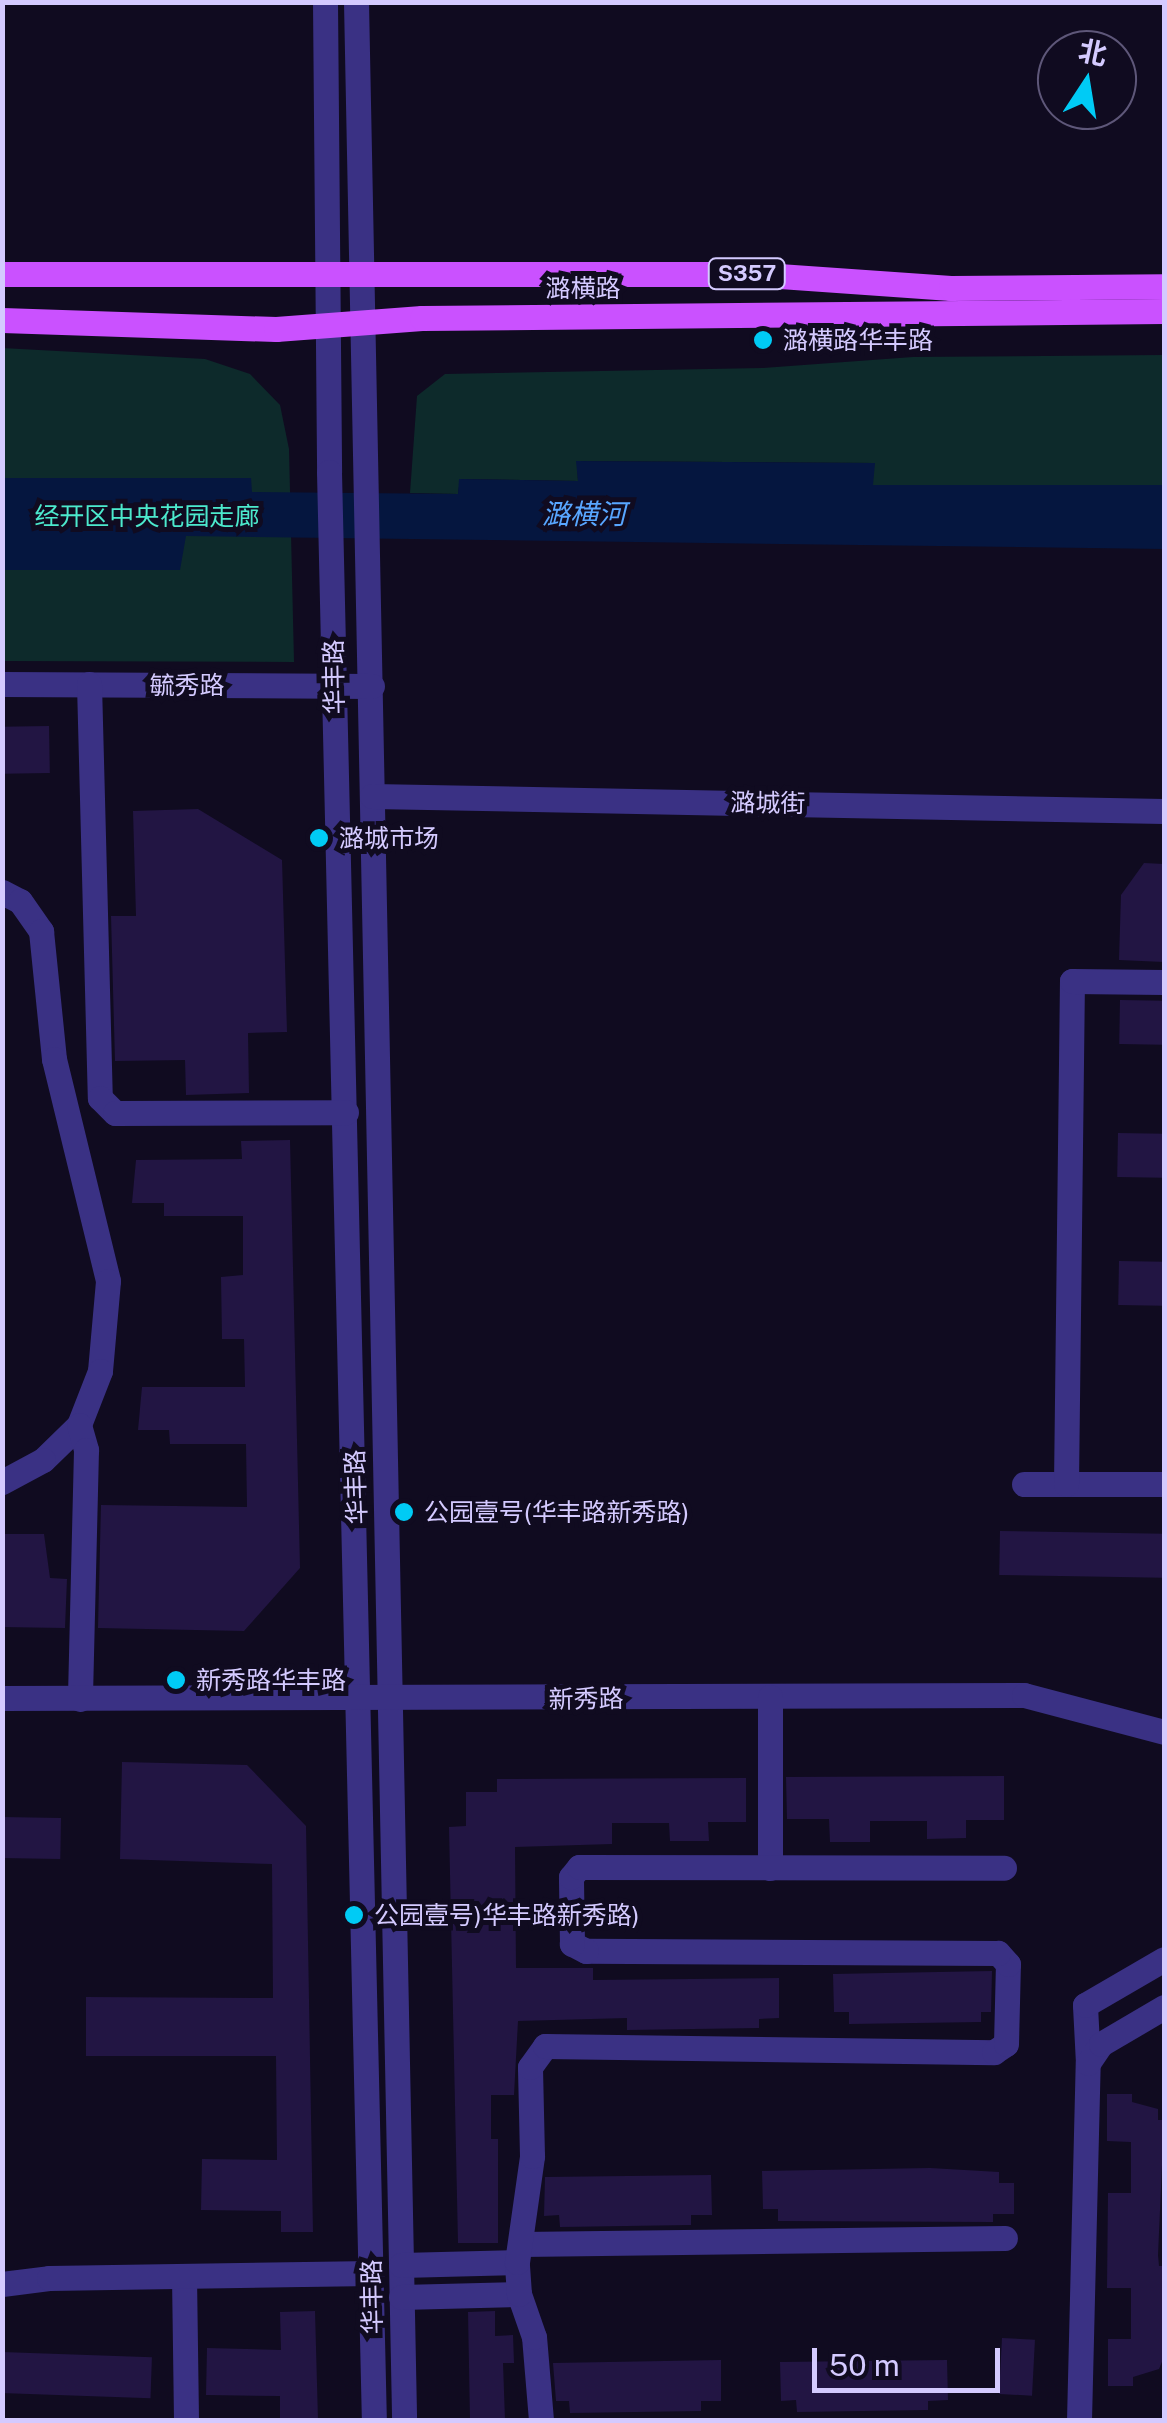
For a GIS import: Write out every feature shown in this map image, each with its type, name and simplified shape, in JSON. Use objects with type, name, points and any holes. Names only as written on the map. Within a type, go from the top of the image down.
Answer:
[{"type":"main road","name":"潞横路","points":[[2,274],[750,274],[951,288],[1164,286]]},
{"type":"main road","name":"潞横路","points":[[2,320],[276,329],[365,320],[1164,310]]},
{"type":"street","points":[[325,2],[328,323]]},
{"type":"street","points":[[356,2],[365,320]]},
{"type":"street","name":"华丰路","points":[[365,320],[404,2420]]},
{"type":"street","name":"华丰路","points":[[328,323],[362,1700],[374,2420]]},
{"type":"street","name":"毓秀路","points":[[2,684],[372,686]]},
{"type":"street","points":[[89,684],[100,1098],[115,1113],[346,1112]]},
{"type":"street","name":"潞城街","points":[[372,796],[1164,811]]},
{"type":"street","points":[[2,892],[20,901],[42,932],[54,1060],[108,1281],[100,1370],[79,1425],[43,1460],[2,1482]]},
{"type":"street","points":[[1066,1484],[1072,981],[1164,982]]},
{"type":"street","points":[[79,1425],[86,1450],[80,1698]]},
{"type":"street","points":[[1024,1484],[1164,1484]]},
{"type":"street","name":"新秀路","points":[[2,1698],[390,1700],[1024,1695],[1164,1732]]},
{"type":"street","points":[[770,1697],[770,1868]]},
{"type":"street","points":[[540,2420],[534,2337],[519,2294],[519,2253],[532,2156],[530,2067],[544,2046],[994,2052],[1006,2044],[1008,1964],[998,1953],[586,1952],[572,1944],[572,1877],[578,1867],[1004,1868]]},
{"type":"street","points":[[1079,2420],[1088,2063],[1085,2005],[1164,1959]]},
{"type":"street","points":[[1088,2063],[1101,2044],[1164,2007]]},
{"type":"street","points":[[401,2265],[519,2253],[1004,2238]]},
{"type":"street","points":[[2,2284],[184,2276],[372,2274]]},
{"type":"street","points":[[184,2276],[186,2420]]},
{"type":"street","points":[[402,2297],[519,2294]]},
{"type":"green space","name":"经开区中央花园走廊","points":[[2,348],[205,359],[250,374],[280,405],[289,449],[294,662],[3,661]]},
{"type":"green space","points":[[1164,355],[1164,485],[872,485],[874,463],[577,461],[578,481],[460,479],[458,494],[410,493],[417,396],[445,374],[763,368],[913,357]]},
{"type":"water","name":"潞横河","points":[[576,461],[875,463],[873,485],[1164,485],[1164,549],[186,536],[180,570],[3,570],[3,478],[251,478],[252,492],[458,494],[459,479],[578,481]]},
{"type":"building","points":[[49,726],[50,773],[3,774],[2,727]]},
{"type":"building","points":[[198,809],[282,860],[287,1032],[248,1033],[249,1093],[186,1095],[185,1060],[115,1061],[111,916],[136,916],[133,811]]},
{"type":"building","points":[[1144,863],[1164,864],[1164,962],[1119,960],[1121,895]]},
{"type":"building","points":[[1120,1000],[1164,1001],[1163,1045],[1119,1044]]},
{"type":"building","points":[[1118,1133],[1164,1134],[1163,1178],[1117,1177]]},
{"type":"building","points":[[290,1140],[300,1568],[244,1631],[98,1628],[101,1505],[247,1507],[246,1444],[170,1444],[169,1430],[138,1430],[142,1387],[245,1387],[244,1339],[222,1339],[221,1277],[243,1275],[243,1216],[164,1216],[164,1203],[132,1203],[136,1160],[242,1159],[241,1141]]},
{"type":"building","points":[[1119,1261],[1164,1262],[1163,1306],[1118,1305]]},
{"type":"building","points":[[1000,1531],[1164,1534],[1163,1578],[999,1575]]},
{"type":"building","points":[[2,1534],[44,1534],[50,1578],[67,1579],[65,1628],[2,1627]]},
{"type":"building","points":[[122,1762],[247,1765],[306,1826],[313,2232],[281,2232],[281,2211],[201,2210],[202,2159],[277,2160],[276,2056],[86,2056],[86,1997],[273,1998],[272,1864],[120,1859]]},
{"type":"building","points":[[1004,1776],[1004,1820],[966,1820],[966,1838],[927,1839],[927,1821],[870,1821],[870,1842],[830,1842],[829,1819],[787,1819],[786,1777]]},
{"type":"building","points":[[746,1778],[746,1822],[708,1822],[709,1841],[670,1841],[669,1823],[612,1823],[612,1844],[515,1847],[516,1968],[593,1968],[593,1980],[779,1978],[779,2018],[759,2019],[759,2028],[627,2030],[627,2018],[518,2021],[514,2095],[491,2095],[491,2139],[498,2139],[498,2243],[458,2243],[449,1827],[466,1826],[466,1792],[497,1792],[497,1779]]},
{"type":"building","points":[[2,1817],[61,1818],[60,1859],[2,1858]]},
{"type":"building","points":[[992,1971],[991,2012],[981,2012],[981,2022],[849,2024],[849,2012],[834,2012],[833,1974]]},
{"type":"building","points":[[1107,2094],[1132,2094],[1132,2102],[1158,2109],[1158,2120],[1164,2120],[1158,2255],[1159,2266],[1164,2266],[1164,2357],[1159,2369],[1133,2377],[1133,2386],[1108,2386],[1108,2339],[1131,2339],[1131,2288],[1107,2288],[1108,2193],[1131,2193],[1131,2142],[1107,2141]]},
{"type":"building","points":[[930,2168],[999,2172],[999,2183],[1014,2183],[1014,2214],[993,2214],[993,2222],[778,2221],[778,2209],[763,2209],[762,2171]]},
{"type":"building","points":[[711,2175],[712,2215],[691,2215],[691,2225],[560,2227],[559,2215],[544,2216],[545,2177]]},
{"type":"building","points":[[315,2311],[318,2420],[280,2420],[280,2396],[206,2395],[207,2348],[281,2350],[280,2312]]},
{"type":"building","points":[[495,2311],[495,2336],[513,2335],[514,2363],[503,2363],[505,2420],[470,2420],[468,2312]]},
{"type":"building","points":[[1002,2338],[1035,2340],[1032,2396],[999,2394]]},
{"type":"building","points":[[2,2352],[152,2357],[150,2398],[2,2393]]},
{"type":"building","points":[[721,2360],[721,2401],[701,2401],[701,2411],[570,2413],[569,2401],[556,2401],[553,2363]]},
{"type":"building","points":[[947,2360],[948,2400],[928,2401],[928,2410],[797,2412],[796,2400],[781,2401],[780,2362]]},
{"type":"place","name":"潞横路华丰路","points":[[763,340]]},
{"type":"place","name":"潞城市场","points":[[319,838]]},
{"type":"place","name":"公园壹号(华丰路新秀路)","points":[[404,1512]]},
{"type":"place","name":"新秀路华丰路","points":[[176,1680]]},
{"type":"place","name":"公园壹号)华丰路新秀路)","points":[[354,1915]]}]
